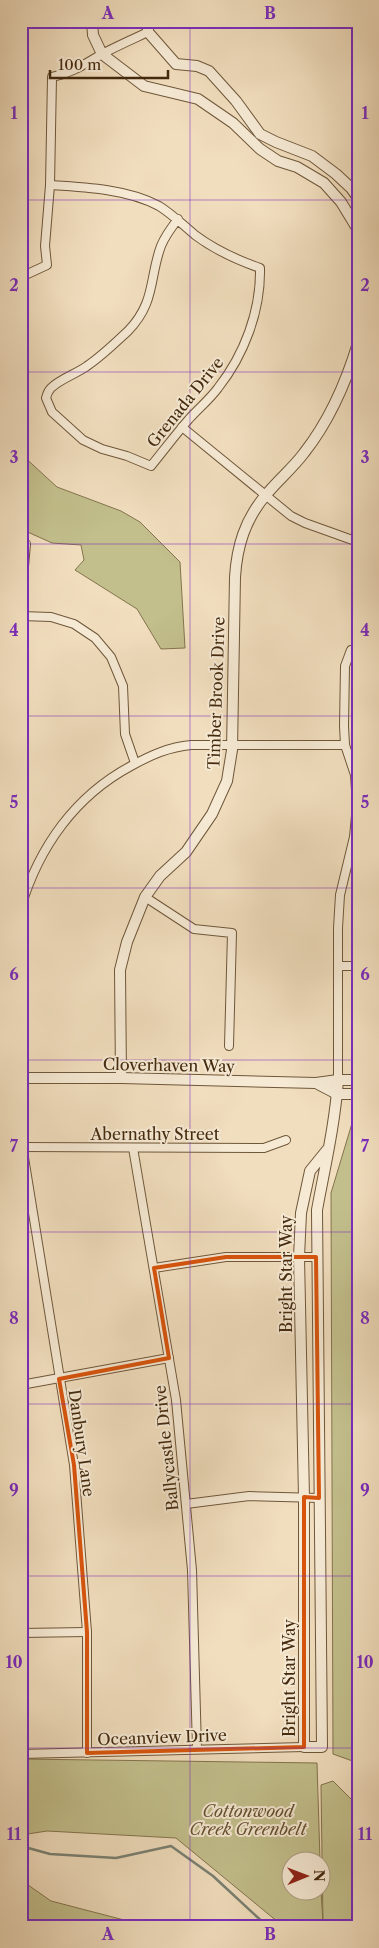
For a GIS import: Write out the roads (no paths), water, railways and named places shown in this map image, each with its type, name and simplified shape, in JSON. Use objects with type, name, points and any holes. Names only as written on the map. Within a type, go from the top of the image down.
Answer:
[{"type":"street","points":[[92,21],[93,35],[102,54],[144,86],[198,99],[233,123],[260,150],[278,161],[298,167],[324,183],[341,202],[358,230]]},
{"type":"street","points":[[21,277],[47,265],[45,246],[50,185],[52,77],[80,68],[148,26],[176,64],[198,66],[209,71],[236,101],[260,134],[312,156],[336,174],[351,188],[358,198]]},
{"type":"street","points":[[50,185],[92,187],[138,197],[159,206],[178,220]]},
{"type":"street","name":"Grenada Drive","points":[[178,220],[216,249],[260,268],[256,307],[251,328],[243,348],[217,390],[182,427],[152,466],[127,456],[102,450],[83,440],[52,412],[46,398],[47,393],[52,387],[101,357],[133,324],[145,307],[151,293],[161,246],[167,233],[178,220]]},
{"type":"street","name":"Timber Brook Drive","points":[[121,1078],[120,970],[127,942],[145,897],[160,876],[186,852],[212,814],[227,781],[232,746],[234,577],[237,552],[244,530],[253,512],[265,496],[304,453],[325,423],[340,394],[358,344]]},
{"type":"street","points":[[182,427],[290,516],[358,542]]},
{"type":"street","points":[[21,600],[26,544]]},
{"type":"street","points":[[21,616],[51,617],[74,624],[95,638],[111,657],[123,686],[126,734],[135,763]]},
{"type":"street","name":"Bright Star Way","points":[[327,1150],[310,1171],[301,1213],[299,1257],[304,1497],[304,1747],[322,1747],[317,1210],[336,1109],[340,895],[354,837],[357,805],[355,774],[345,745],[345,666],[355,651]]},
{"type":"street","points":[[21,907],[37,864],[62,823],[86,797],[114,775],[149,755],[177,746],[345,745]]},
{"type":"street","points":[[145,897],[194,929],[232,933],[229,1046]]},
{"type":"street","points":[[338,966],[358,966]]},
{"type":"street","name":"Cloverhaven Way","points":[[21,1078],[121,1078],[316,1083],[358,1080]]},
{"type":"street","name":"Cloverhaven Way","points":[[316,1083],[337,1094],[358,1094]]},
{"type":"street","name":"Abernathy Street","points":[[22,1143],[133,1148],[264,1148],[286,1140]]},
{"type":"street","name":"Danbury Lane","points":[[22,1143],[74,1464],[87,1632],[87,1753]]},
{"type":"street","name":"Ballycastle Drive","points":[[133,1148],[176,1400],[192,1570],[197,1749]]},
{"type":"street","points":[[154,1268],[226,1257],[316,1257]]},
{"type":"street","points":[[21,1385],[169,1358]]},
{"type":"street","points":[[186,1504],[249,1496],[319,1498]]},
{"type":"street","points":[[21,1633],[87,1632]]},
{"type":"street","name":"Oceanview Drive","points":[[21,1754],[304,1747]]},
{"type":"waterway","points":[[21,1846],[50,1854],[116,1858],[171,1846],[213,1876],[268,1927]]},
{"type":"park label","name":"Cottonwood Creek Greenbelt","points":[[248,1820]]}]
